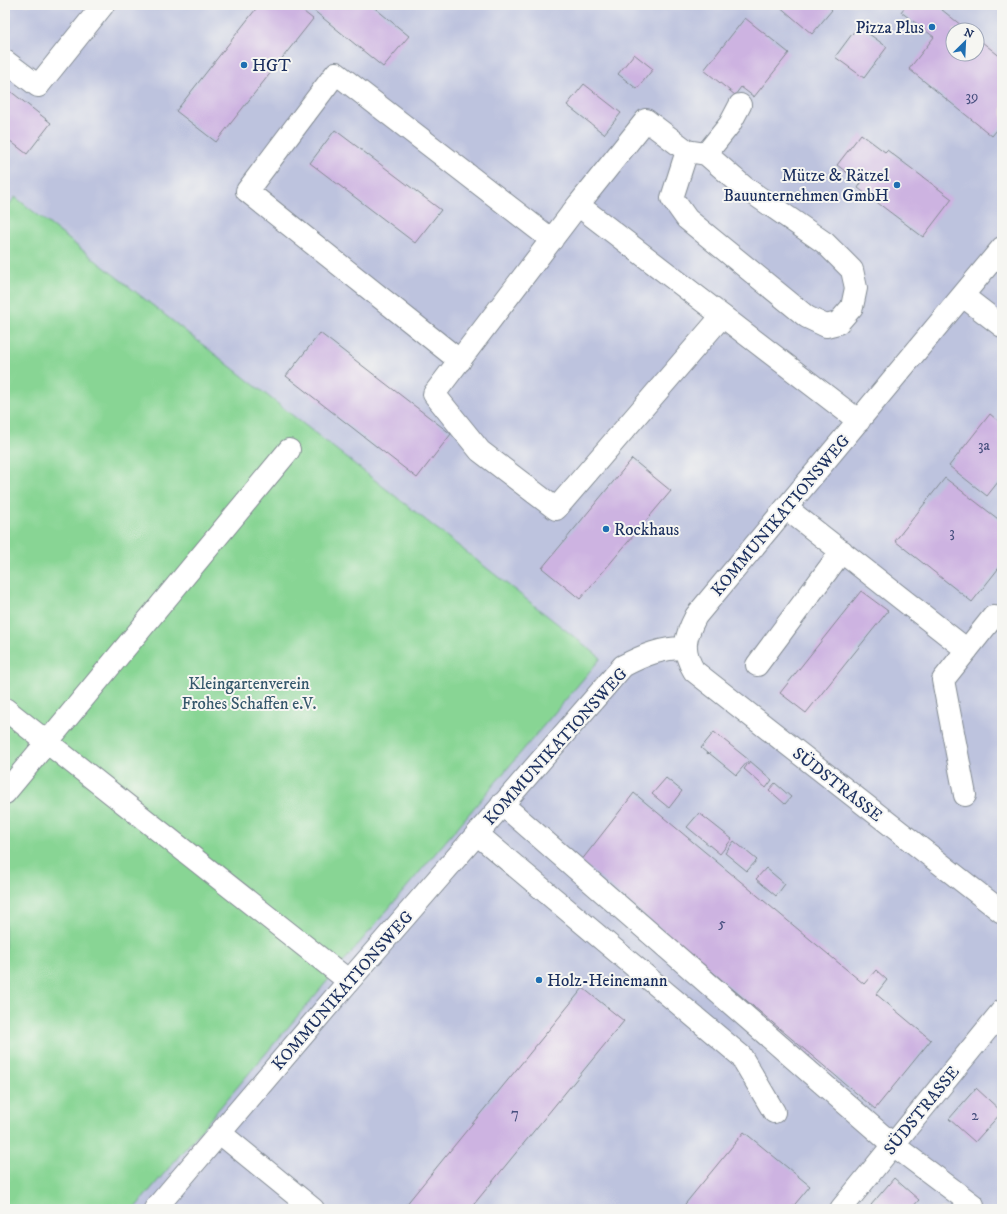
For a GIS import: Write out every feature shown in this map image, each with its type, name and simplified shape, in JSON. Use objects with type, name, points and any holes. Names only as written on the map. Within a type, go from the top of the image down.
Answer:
[{"type":"street","points":[[5,61],[38,86],[102,5]]},
{"type":"street","points":[[460,361],[247,191],[336,74],[552,240]]},
{"type":"street","points":[[722,316],[556,509],[480,451],[434,394],[578,205],[646,120],[697,152],[744,187],[825,243],[852,270],[856,288],[852,307],[838,323],[826,326],[807,317],[687,219],[672,198],[697,152],[730,124],[740,105]]},
{"type":"street","points":[[578,205],[859,421]]},
{"type":"street","name":"KOMMUNIKATIONSWEG","points":[[155,1209],[349,981],[623,666],[646,654],[669,648],[685,648],[687,633],[696,616],[1002,248]]},
{"type":"street","points":[[963,296],[1002,326]]},
{"type":"street","points":[[5,793],[289,450]]},
{"type":"street","points":[[786,508],[967,650]]},
{"type":"street","points":[[757,665],[842,551]]},
{"type":"street","points":[[965,795],[943,680],[993,617],[1002,618]]},
{"type":"street","name":"SÜDSTRASSE","points":[[685,648],[688,661],[694,671],[1002,912]]},
{"type":"street","points":[[5,709],[349,981]]},
{"type":"street","points":[[502,804],[892,1144],[973,1205]]},
{"type":"street","points":[[477,834],[741,1056],[774,1112]]},
{"type":"street","name":"SÜDSTRASSE","points":[[841,1209],[892,1144],[1002,1011]]},
{"type":"street","points":[[220,1133],[313,1209]]},
{"type":"shaded area","points":[[5,5],[1002,5],[1002,1209],[134,1209],[601,658],[5,210]]},
{"type":"green space","name":"Kleingartenverein Frohes Schaffen e.V.","points":[[15,197],[601,658],[134,1209],[5,1209],[5,210]]},
{"type":"building","name":"HGT","points":[[259,5],[295,5],[313,19],[216,142],[176,111]]},
{"type":"building","points":[[307,5],[371,5],[409,36],[383,67]]},
{"type":"building","points":[[778,5],[827,5],[832,10],[812,34]]},
{"type":"building","points":[[906,5],[936,5],[957,22],[945,22],[945,62],[985,62],[985,44],[1002,58],[1002,124],[992,136],[909,69],[934,37],[901,12]]},
{"type":"building","points":[[745,18],[789,53],[754,97],[741,87],[735,95],[704,70]]},
{"type":"building","points":[[858,26],[887,47],[864,78],[835,57]]},
{"type":"building","points":[[634,54],[653,69],[637,89],[618,74]]},
{"type":"building","points":[[584,84],[621,113],[604,134],[567,105]]},
{"type":"building","points":[[5,87],[51,123],[27,154],[5,137]]},
{"type":"building","points":[[335,130],[441,210],[415,243],[310,163]]},
{"type":"building","name":"Mütze & Rätzel Bauunternehmen GmbH","points":[[861,134],[885,152],[887,150],[952,199],[923,237],[858,188],[861,183],[837,165]]},
{"type":"building","points":[[320,333],[451,434],[417,478],[286,376]]},
{"type":"building","points":[[990,414],[1002,424],[1002,477],[987,496],[949,466]]},
{"type":"building","name":"Rockhaus","points":[[632,459],[671,491],[580,599],[542,568]]},
{"type":"building","points":[[945,478],[1002,522],[1002,564],[972,602],[895,541]]},
{"type":"building","points":[[861,591],[888,611],[806,713],[780,693]]},
{"type":"building","points":[[714,732],[749,760],[736,775],[701,748]]},
{"type":"building","points":[[750,761],[772,780],[766,788],[744,769]]},
{"type":"building","points":[[666,778],[682,791],[669,808],[652,794]]},
{"type":"building","points":[[775,783],[791,797],[785,804],[769,790]]},
{"type":"building","points":[[634,793],[864,984],[876,970],[887,980],[876,994],[931,1040],[875,1109],[581,861]]},
{"type":"building","points":[[699,813],[732,839],[720,854],[687,827]]},
{"type":"building","points":[[734,841],[757,860],[747,871],[725,853]]},
{"type":"building","points":[[766,868],[785,884],[776,896],[756,879]]},
{"type":"building","points":[[583,988],[624,1021],[470,1209],[410,1209],[405,1206]]},
{"type":"building","points":[[976,1088],[1002,1112],[975,1142],[949,1119]]},
{"type":"building","points":[[744,1132],[810,1186],[791,1209],[681,1209]]},
{"type":"building","points":[[894,1178],[919,1200],[911,1209],[875,1209],[871,1205]]},
{"type":"place","name":"Pizza Plus","points":[[932,27]]},
{"type":"place","name":"HGT","points":[[244,65]]},
{"type":"place","name":"Mütze & Rätzel Bauunternehmen GmbH","points":[[897,185]]},
{"type":"place","name":"Rockhaus","points":[[606,529]]},
{"type":"place","name":"Holz-Heinemann","points":[[539,980]]}]
